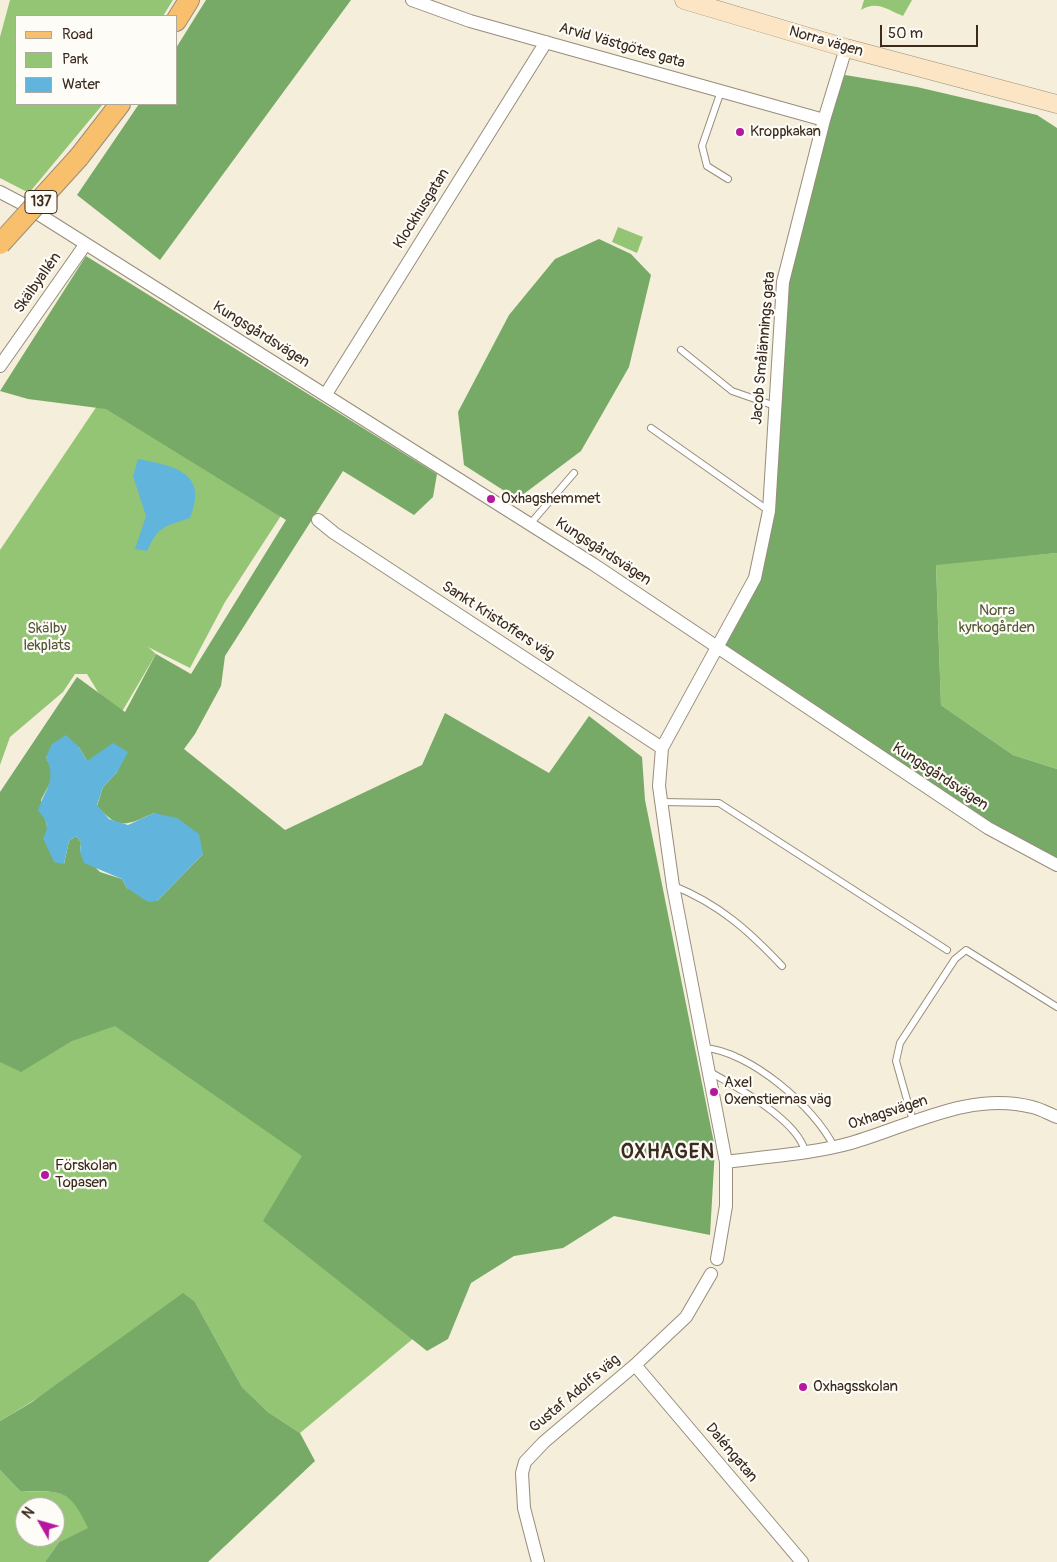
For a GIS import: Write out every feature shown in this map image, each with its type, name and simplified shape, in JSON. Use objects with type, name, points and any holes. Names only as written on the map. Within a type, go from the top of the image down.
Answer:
[{"type":"main road","points":[[178,18],[189,0]]},
{"type":"main road","name":"Norra vägen","points":[[684,0],[846,48],[1057,104]]},
{"type":"main road","name":"137","points":[[0,244],[79,157],[119,105]]},
{"type":"street","name":"Arvid Västgötes gata","points":[[412,0],[470,21],[824,120]]},
{"type":"street","name":"Klockhusgatan","points":[[326,394],[546,42]]},
{"type":"street","name":"Jacob Smålännings gata","points":[[718,647],[755,578],[769,511],[783,282],[824,120],[846,48]]},
{"type":"street","name":"Kungsgårdsvägen","points":[[0,192],[21,203],[85,245],[326,394],[530,524],[980,822],[1057,865]]},
{"type":"street","name":"Skälbyallén","points":[[0,366],[85,245]]},
{"type":"street","name":"Sankt Kristoffers väg","points":[[318,520],[334,533],[662,748]]},
{"type":"street","points":[[717,1259],[726,1206],[726,1162],[673,886],[659,786],[662,748],[718,647]]},
{"type":"street","name":"Oxhagsvägen","points":[[726,1162],[834,1146],[966,1105],[999,1102],[1032,1107],[1057,1117]]},
{"type":"street","name":"Gustaf Adolfs väg","points":[[538,1562],[524,1508],[522,1474],[525,1462],[544,1442],[635,1365],[686,1318],[711,1274]]},
{"type":"street","name":"Daléngatan","points":[[635,1365],[802,1562]]},
{"type":"lane","points":[[720,91],[702,146],[707,166],[728,178]]},
{"type":"lane","points":[[681,350],[732,390],[775,406]]},
{"type":"lane","points":[[651,428],[698,464],[769,511]]},
{"type":"lane","points":[[530,524],[574,473]]},
{"type":"lane","points":[[661,802],[719,803],[947,950]]},
{"type":"lane","points":[[673,886],[699,896],[730,917],[750,932],[782,966]]},
{"type":"lane","points":[[913,1121],[896,1061],[900,1043],[955,959],[966,950],[1057,1007]]},
{"type":"lane","points":[[705,1048],[720,1049],[765,1074],[802,1104],[829,1136],[834,1146]]},
{"type":"lane","points":[[710,1072],[742,1090],[775,1114],[802,1141],[805,1151]]},
{"type":"lane","points":[[711,1274],[717,1259]]},
{"type":"green space","points":[[10,0],[173,0],[164,15],[15,15],[15,105],[102,105],[29,193],[0,178],[0,37]]},
{"type":"green space","points":[[206,0],[351,0],[160,260],[77,195],[138,105],[178,105],[178,45]]},
{"type":"green space","points":[[864,0],[912,0],[903,16],[877,6],[861,10]]},
{"type":"green space","points":[[839,74],[917,87],[1037,115],[1057,128],[1057,553],[936,565],[941,705],[1013,755],[1057,769],[1057,865],[719,647],[755,578],[766,530],[783,282]]},
{"type":"green space","points":[[618,227],[643,237],[637,253],[612,242]]},
{"type":"green space","points":[[599,239],[631,254],[651,275],[629,367],[581,451],[517,499],[464,465],[458,412],[509,315],[555,259]]},
{"type":"green space","points":[[86,256],[437,474],[433,497],[414,515],[343,471],[225,656],[221,686],[195,734],[184,749],[285,830],[422,765],[445,713],[549,773],[589,716],[642,757],[645,800],[715,1148],[710,1235],[614,1216],[563,1248],[514,1256],[471,1283],[448,1339],[427,1351],[263,1221],[302,1156],[115,1026],[72,1041],[21,1072],[0,1062],[0,792],[77,677],[125,712],[156,654],[191,674],[286,520],[106,409],[28,399],[0,391]],"holes":[[[79,747],[87,761],[118,771],[103,787],[97,806],[111,819],[130,823],[154,813],[203,854],[157,901],[127,888],[122,879],[100,872],[80,852],[81,842],[76,836],[69,841],[64,864],[48,831],[41,800],[51,781],[52,770],[46,757]]]},
{"type":"green space","name":"Skälby lekplats","points":[[101,400],[284,511],[225,602],[190,668],[148,647],[156,654],[120,715],[98,692],[87,674],[75,674],[63,692],[10,737],[0,765],[0,550]]},
{"type":"green space","name":"Norra kyrkogården","points":[[1057,553],[1057,769],[1013,755],[941,705],[936,564]]},
{"type":"green space","points":[[116,1020],[310,1155],[415,1337],[300,1433],[268,1412],[242,1387],[195,1302],[0,1421],[0,1055]]},
{"type":"green space","points":[[183,1293],[195,1302],[242,1387],[268,1412],[300,1433],[315,1461],[208,1562],[45,1562],[56,1547],[65,1547],[65,1539],[88,1528],[75,1505],[62,1494],[45,1491],[20,1491],[0,1470],[0,1421],[32,1402]]},
{"type":"green space","points":[[0,1470],[20,1491],[46,1491],[63,1494],[76,1505],[89,1528],[65,1539],[65,1497],[15,1497],[15,1547],[56,1547],[45,1562],[0,1562]]},
{"type":"water","points":[[138,459],[164,465],[185,474],[195,490],[195,503],[190,518],[163,528],[155,536],[147,551],[135,549],[146,516],[133,476]]},
{"type":"water","points":[[66,735],[79,747],[87,761],[113,743],[128,752],[118,771],[103,787],[97,805],[109,819],[128,825],[154,813],[177,818],[199,834],[203,854],[157,901],[148,902],[127,888],[122,879],[84,863],[80,852],[81,842],[76,836],[69,841],[64,864],[54,862],[43,838],[47,827],[44,817],[38,811],[50,779],[46,757],[52,744]]},
{"type":"place","name":"Kroppkakan","points":[[740,132]]},
{"type":"place","name":"Oxhagshemmet","points":[[491,499]]},
{"type":"place","name":"Axel Oxenstiernas väg","points":[[714,1092]]},
{"type":"place","name":"Förskolan Topasen","points":[[45,1175]]},
{"type":"place","name":"Oxhagsskolan","points":[[803,1387]]},
{"type":"district","name":"OXHAGEN","points":[[668,1153]]}]
